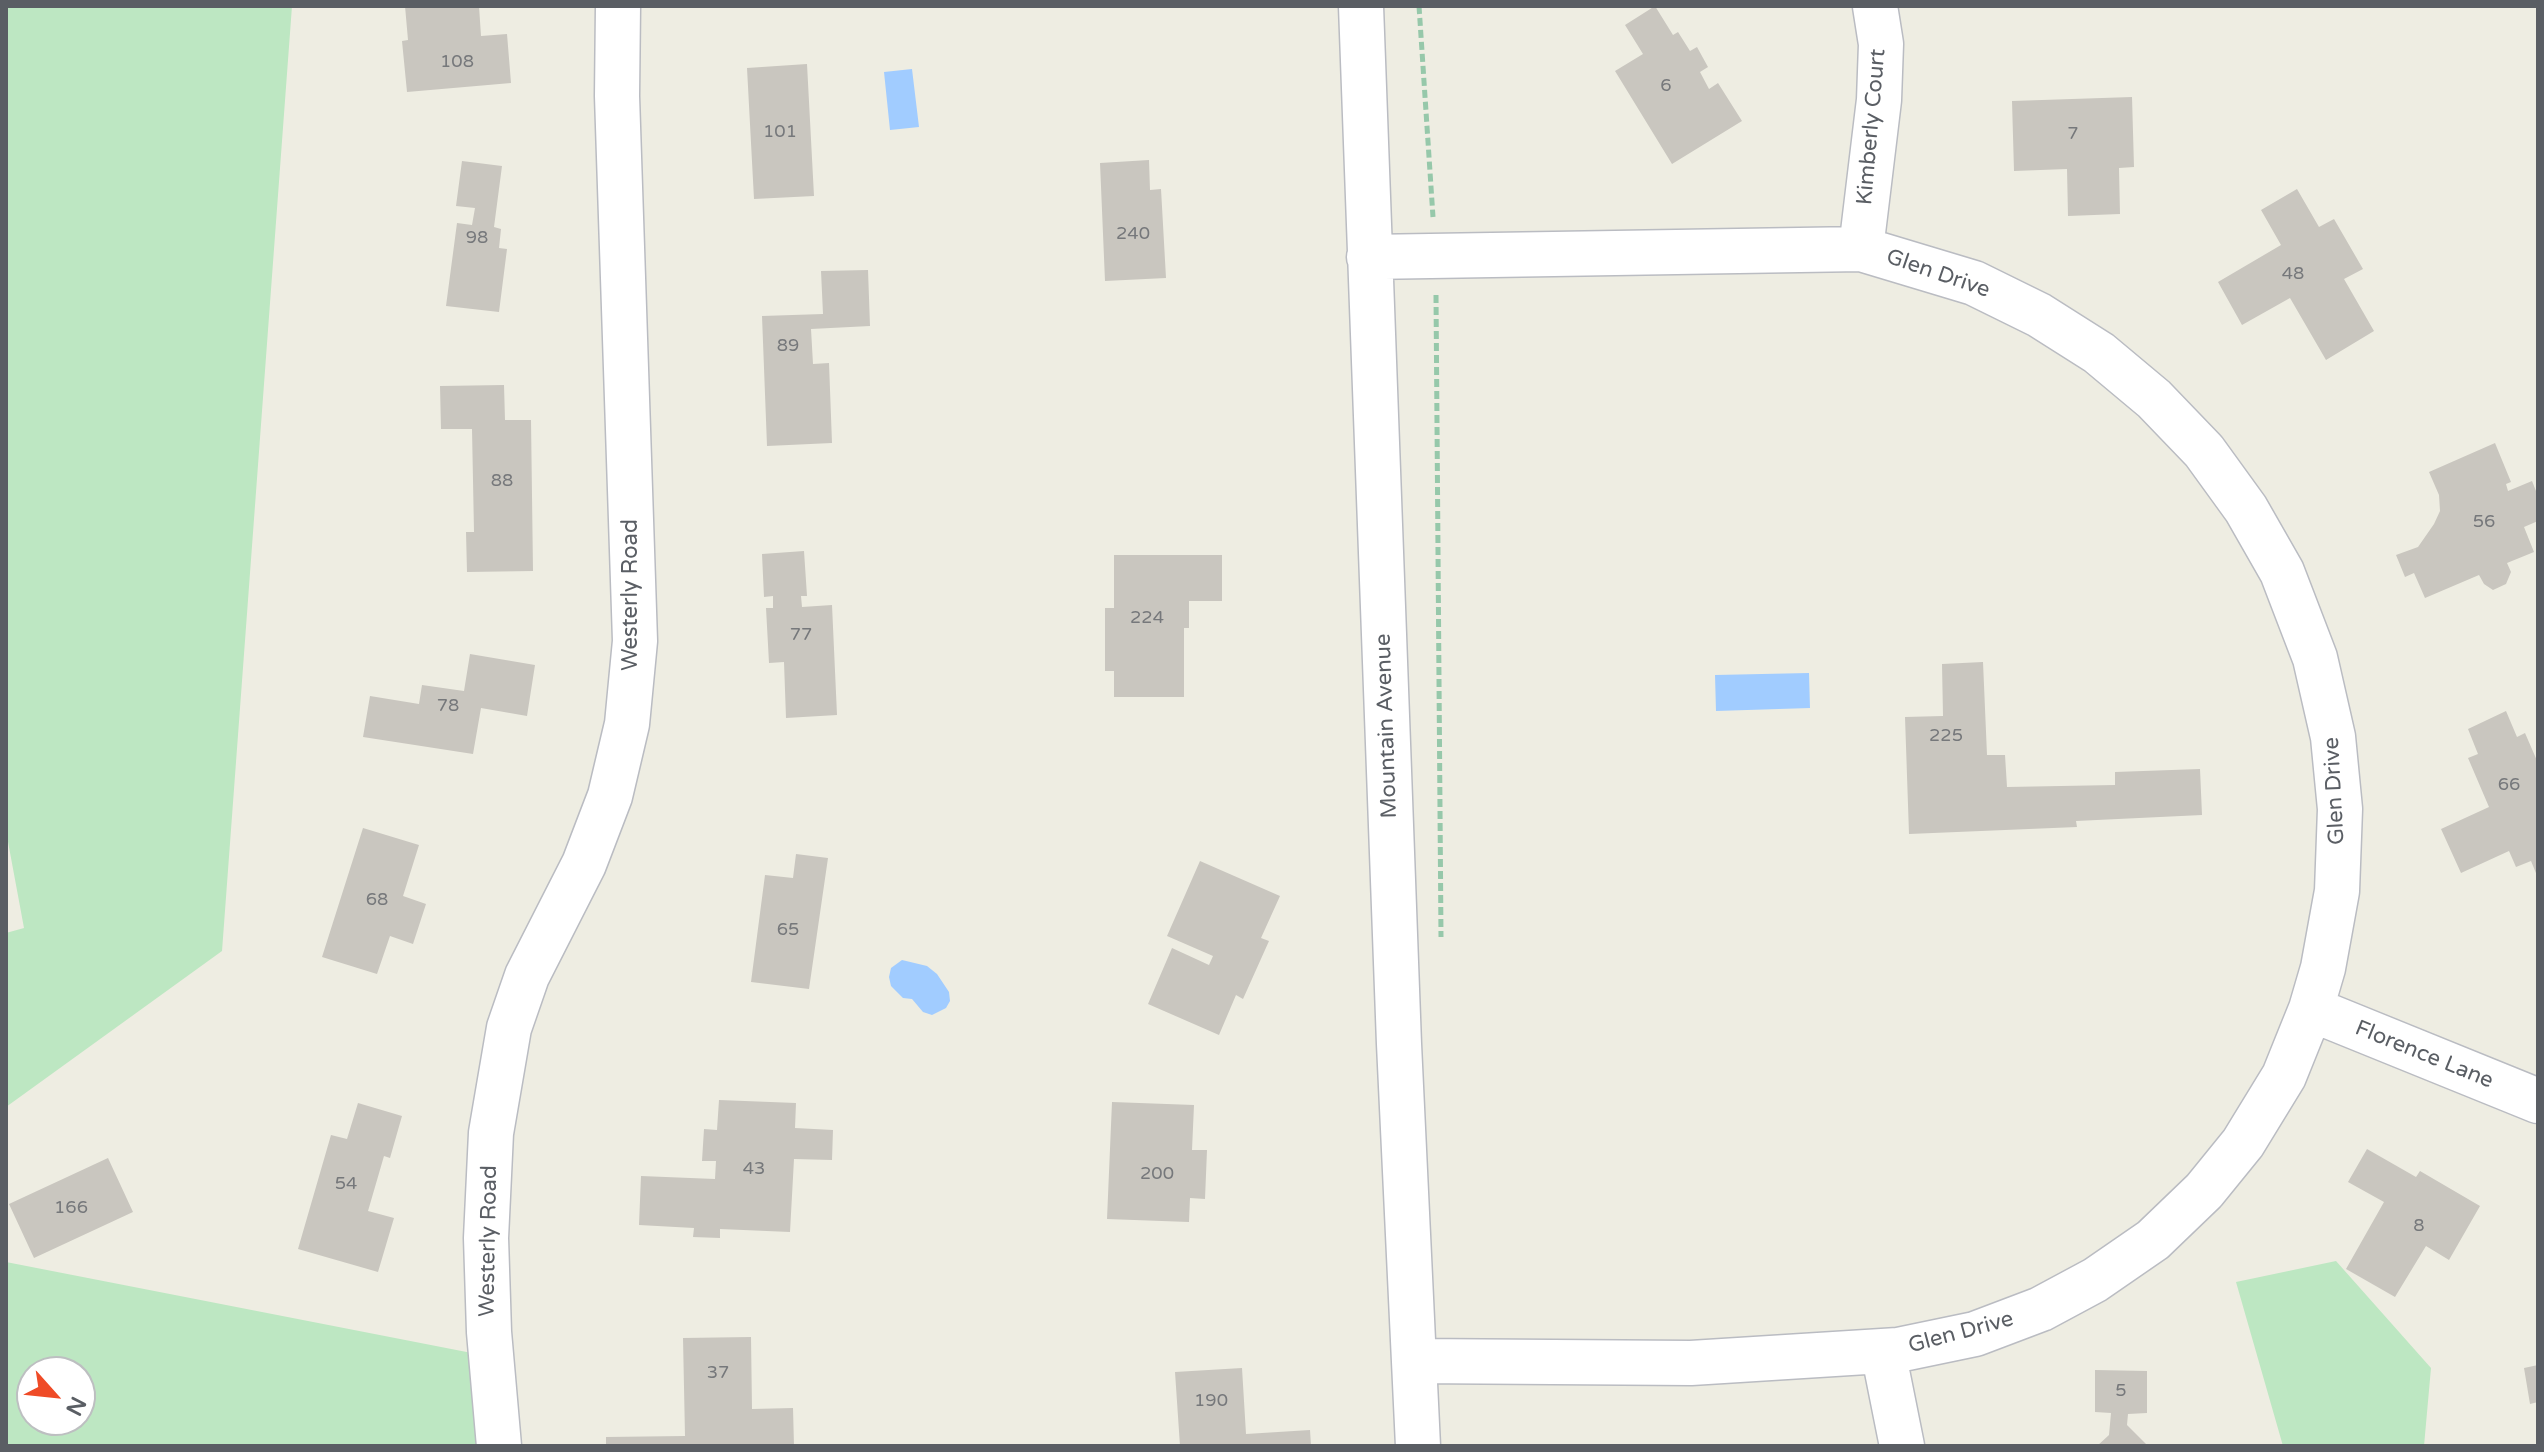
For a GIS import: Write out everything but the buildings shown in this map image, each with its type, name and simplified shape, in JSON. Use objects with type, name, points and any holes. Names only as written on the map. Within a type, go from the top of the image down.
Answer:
[{"type":"street","name":"Westerly Road","points":[[499,1446],[489,1332],[486,1238],[491,1133],[506,1043],[527,976],[584,864],[610,796],[627,724],[635,641],[618,112],[618,6]]},
{"type":"street","name":"Mountain Avenue","points":[[1361,6],[1399,1044],[1418,1446]]},
{"type":"street","name":"Kimberly Court","points":[[1861,249],[1879,100],[1881,44],[1875,6]]},
{"type":"street","name":"Glen Drive","points":[[1369,257],[1861,249],[1974,283],[2039,315],[2099,353],[2154,399],[2204,451],[2246,509],[2282,572],[2315,658],[2333,737],[2340,809],[2337,891],[2323,968],[2311,1009],[2284,1076],[2243,1143],[2204,1191],[2153,1240],[2095,1280],[2041,1309],[1975,1334],[1898,1350],[1691,1363],[1415,1361]]},
{"type":"street","name":"Florence Lane","points":[[2311,1009],[2538,1101]]},
{"type":"street","points":[[1883,1351],[1902,1446]]},
{"type":"path","points":[[1419,6],[1434,224]]},
{"type":"path","points":[[1436,294],[1441,941]]},
{"type":"green space","points":[[6,6],[292,6],[222,951],[6,1107],[6,933],[24,928],[6,831]]},
{"type":"green space","points":[[2336,1261],[2431,1368],[2424,1446],[2283,1446],[2236,1282]]},
{"type":"green space","points":[[6,1262],[482,1355],[487,1446],[6,1446]]},
{"type":"water","points":[[912,69],[919,127],[890,130],[884,72]]},
{"type":"water","points":[[1809,673],[1810,708],[1716,711],[1715,675]]},
{"type":"water","points":[[902,960],[927,966],[937,974],[949,992],[950,1001],[946,1008],[932,1015],[923,1012],[912,999],[903,998],[891,986],[891,968]]}]
